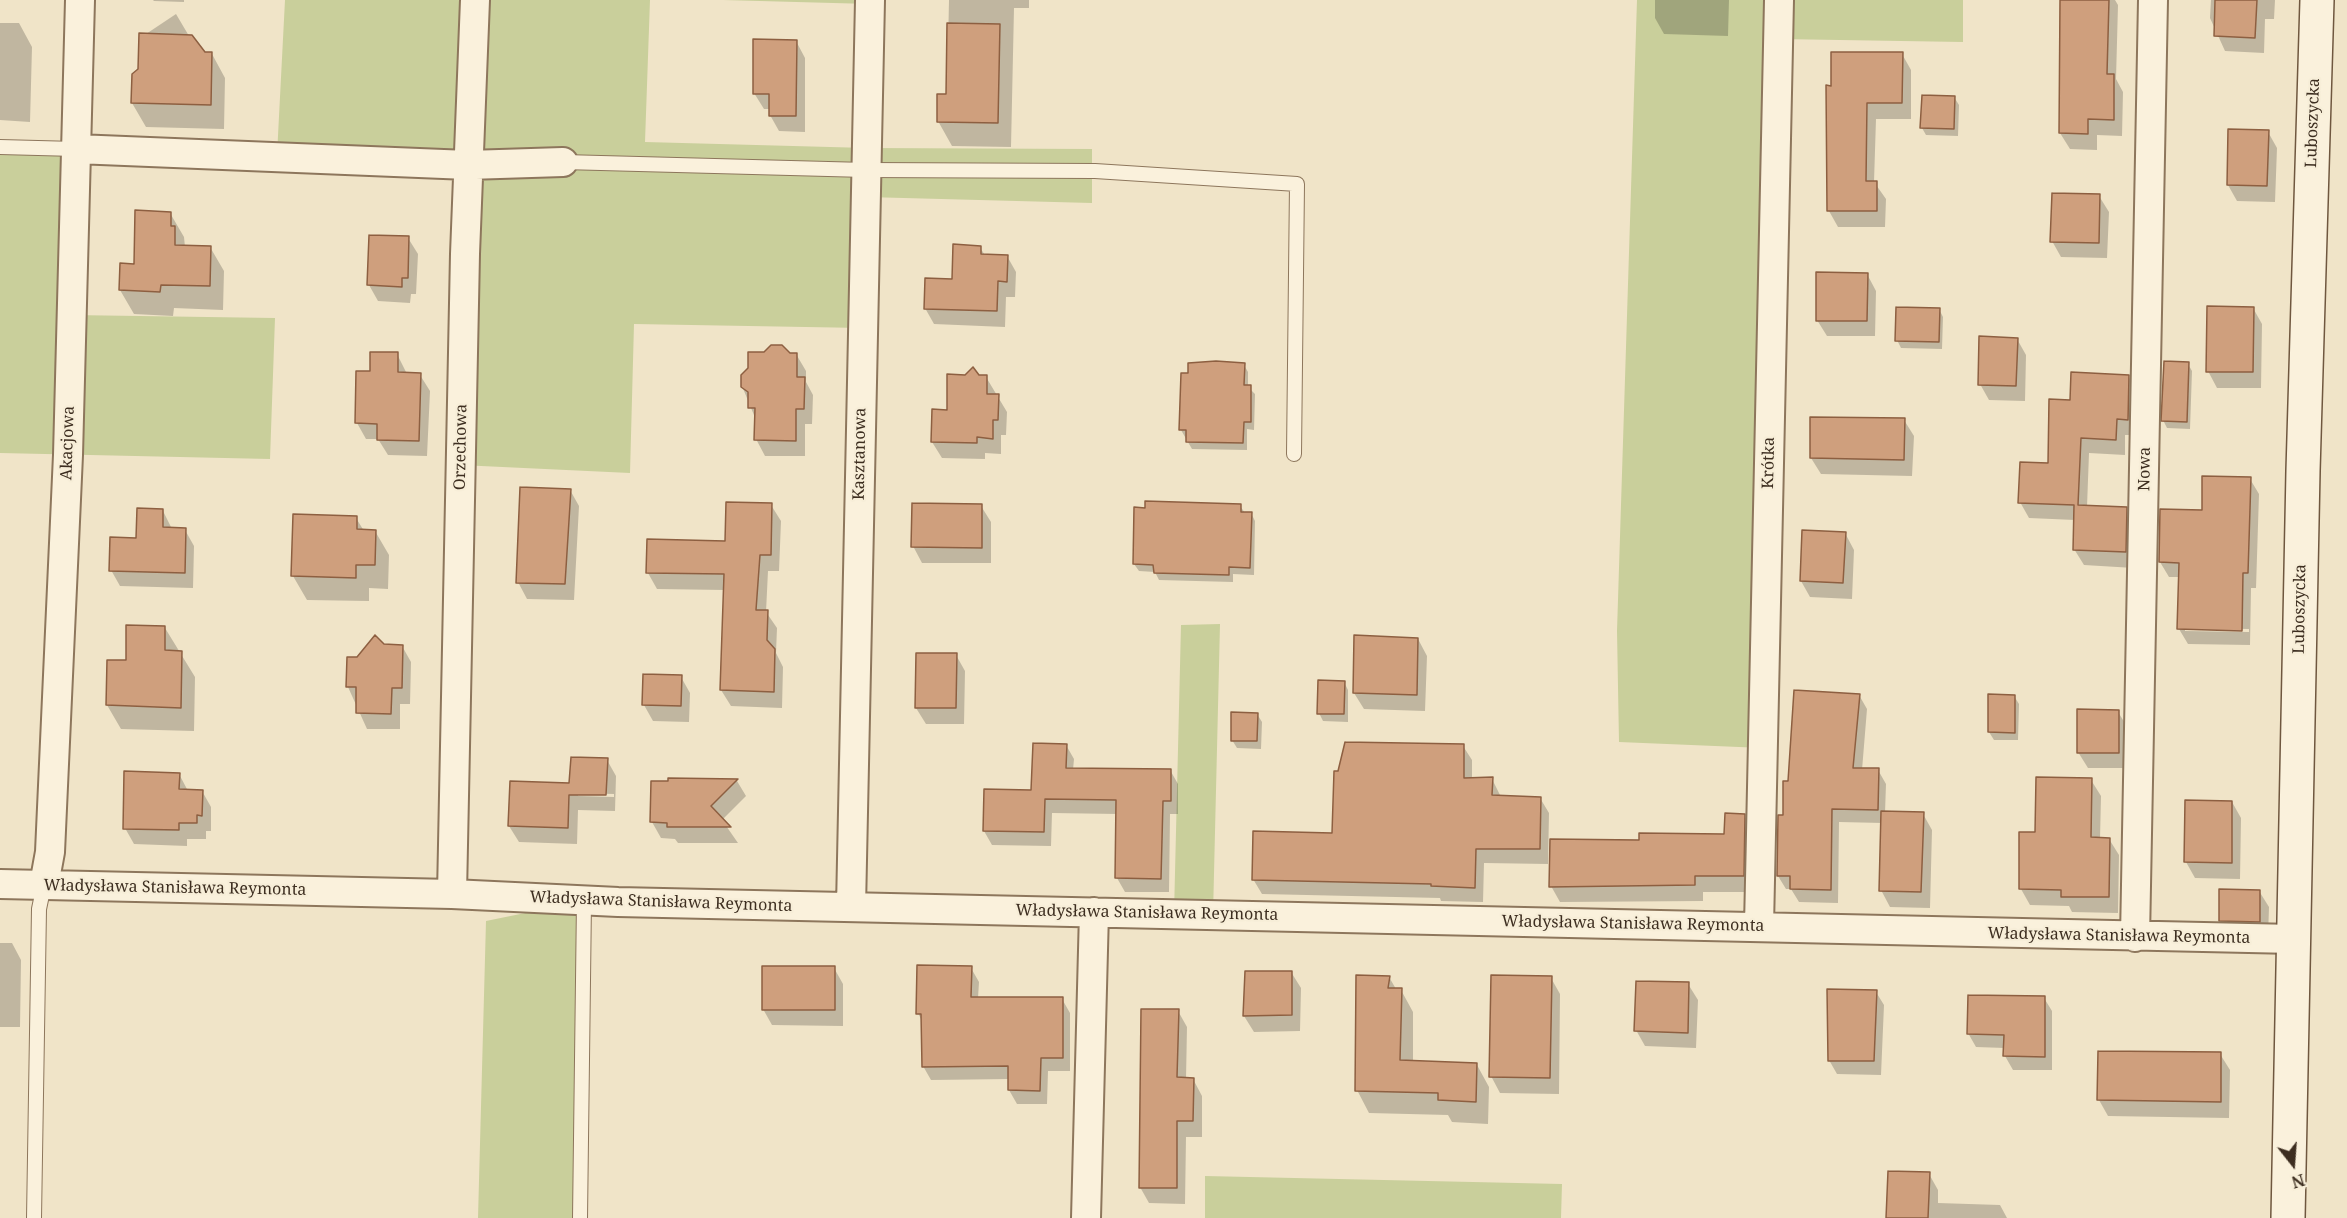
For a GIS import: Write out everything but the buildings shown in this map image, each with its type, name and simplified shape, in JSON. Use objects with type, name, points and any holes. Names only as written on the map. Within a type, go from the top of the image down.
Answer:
[{"type":"street","name":"Akacjowa","points":[[44,885],[50,852],[68,455],[80,0]]},
{"type":"street","name":"Orzechowa","points":[[452,894],[468,165],[475,0]]},
{"type":"street","name":"Kasztanowa","points":[[851,907],[870,0]]},
{"type":"street","name":"Krótka","points":[[1759,926],[1779,0]]},
{"type":"street","name":"Nowa","points":[[2135,938],[2153,0]]},
{"type":"street","name":"Luboszycka","points":[[2288,1218],[2317,0]]},
{"type":"street","points":[[76,149],[468,165],[563,162]]},
{"type":"street","name":"Władysława Stanisława Reymonta","points":[[0,885],[452,894],[584,901],[1759,926],[2135,938],[2294,939]]},
{"type":"street","points":[[1086,1218],[1094,912]]},
{"type":"lane","points":[[0,147],[76,149]]},
{"type":"lane","points":[[563,162],[866,170],[1095,171],[1297,184],[1294,454]]},
{"type":"lane","points":[[34,1218],[39,909],[44,885]]},
{"type":"lane","points":[[580,1218],[584,901]]},
{"type":"green space","points":[[285,0],[650,0],[645,142],[867,148],[1092,149],[1092,203],[866,197],[863,328],[634,324],[630,473],[460,465],[467,165],[277,155]]},
{"type":"green space","points":[[723,0],[869,0],[870,4]]},
{"type":"green space","points":[[1637,0],[1963,0],[1963,42],[1778,39],[1763,748],[1619,742],[1617,631]]},
{"type":"green space","points":[[0,146],[76,149],[71,315],[275,318],[270,459],[0,453]]},
{"type":"green space","points":[[1220,624],[1213,915],[1174,914],[1181,625]]},
{"type":"green space","points":[[584,901],[580,1218],[478,1218],[486,921]]},
{"type":"green space","points":[[1205,1176],[1562,1184],[1561,1218],[1205,1218]]}]
